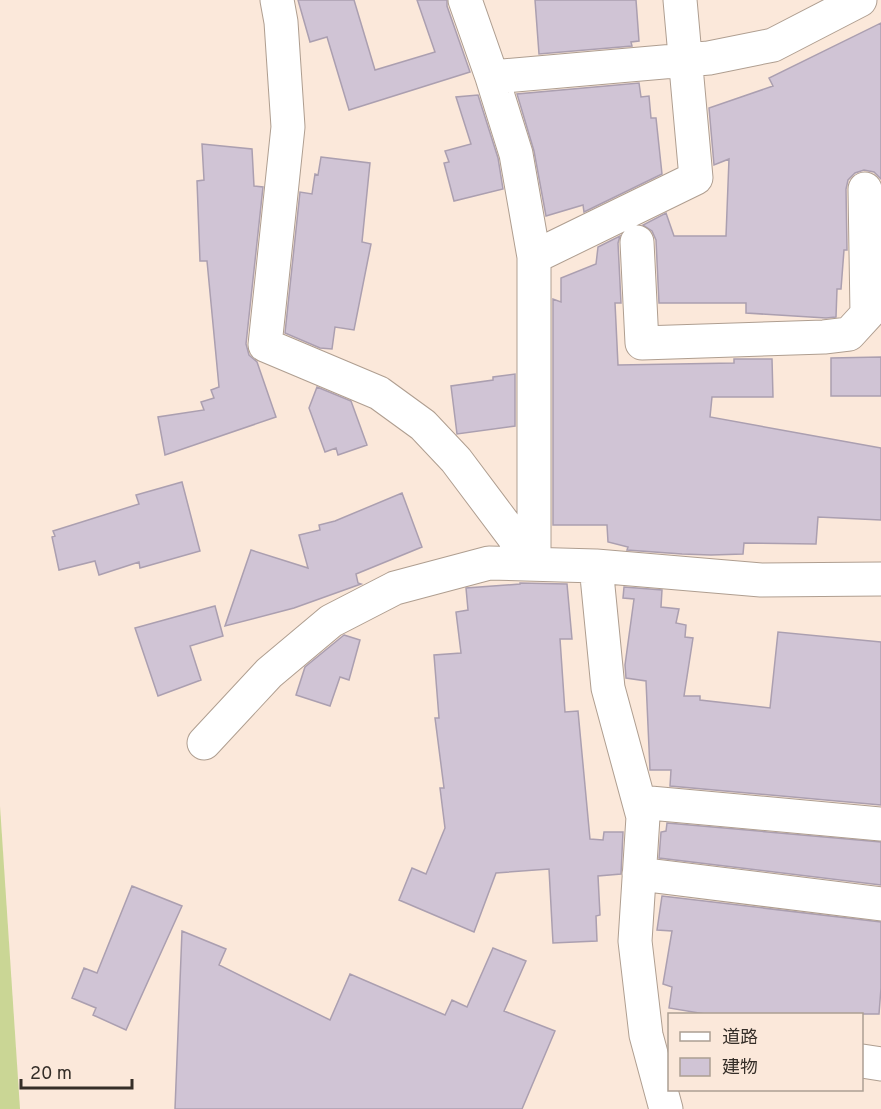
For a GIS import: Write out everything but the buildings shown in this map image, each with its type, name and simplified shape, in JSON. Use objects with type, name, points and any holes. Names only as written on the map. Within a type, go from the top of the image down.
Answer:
[{"type":"street","points":[[277,0],[281,22],[288,127],[265,345],[379,393],[423,425],[456,460],[534,564]]},
{"type":"street","points":[[465,0],[516,154],[534,257],[534,564]]},
{"type":"street","points":[[534,257],[696,178],[680,0]]},
{"type":"street","points":[[492,77],[686,61],[774,45],[853,2]]},
{"type":"street","points":[[637,242],[642,343],[849,334],[874,307],[865,189]]},
{"type":"street","points":[[204,743],[269,673],[331,621],[395,588],[489,563],[596,566],[761,580],[881,579]]},
{"type":"street","points":[[596,566],[608,688],[643,817],[635,941],[658,1036],[666,1109]]},
{"type":"street","points":[[639,802],[881,824]]},
{"type":"street","points":[[639,874],[881,904]]},
{"type":"street","points":[[863,1061],[881,1064]]},
{"type":"green space","points":[[0,806],[20,1109],[0,1109]]}]
